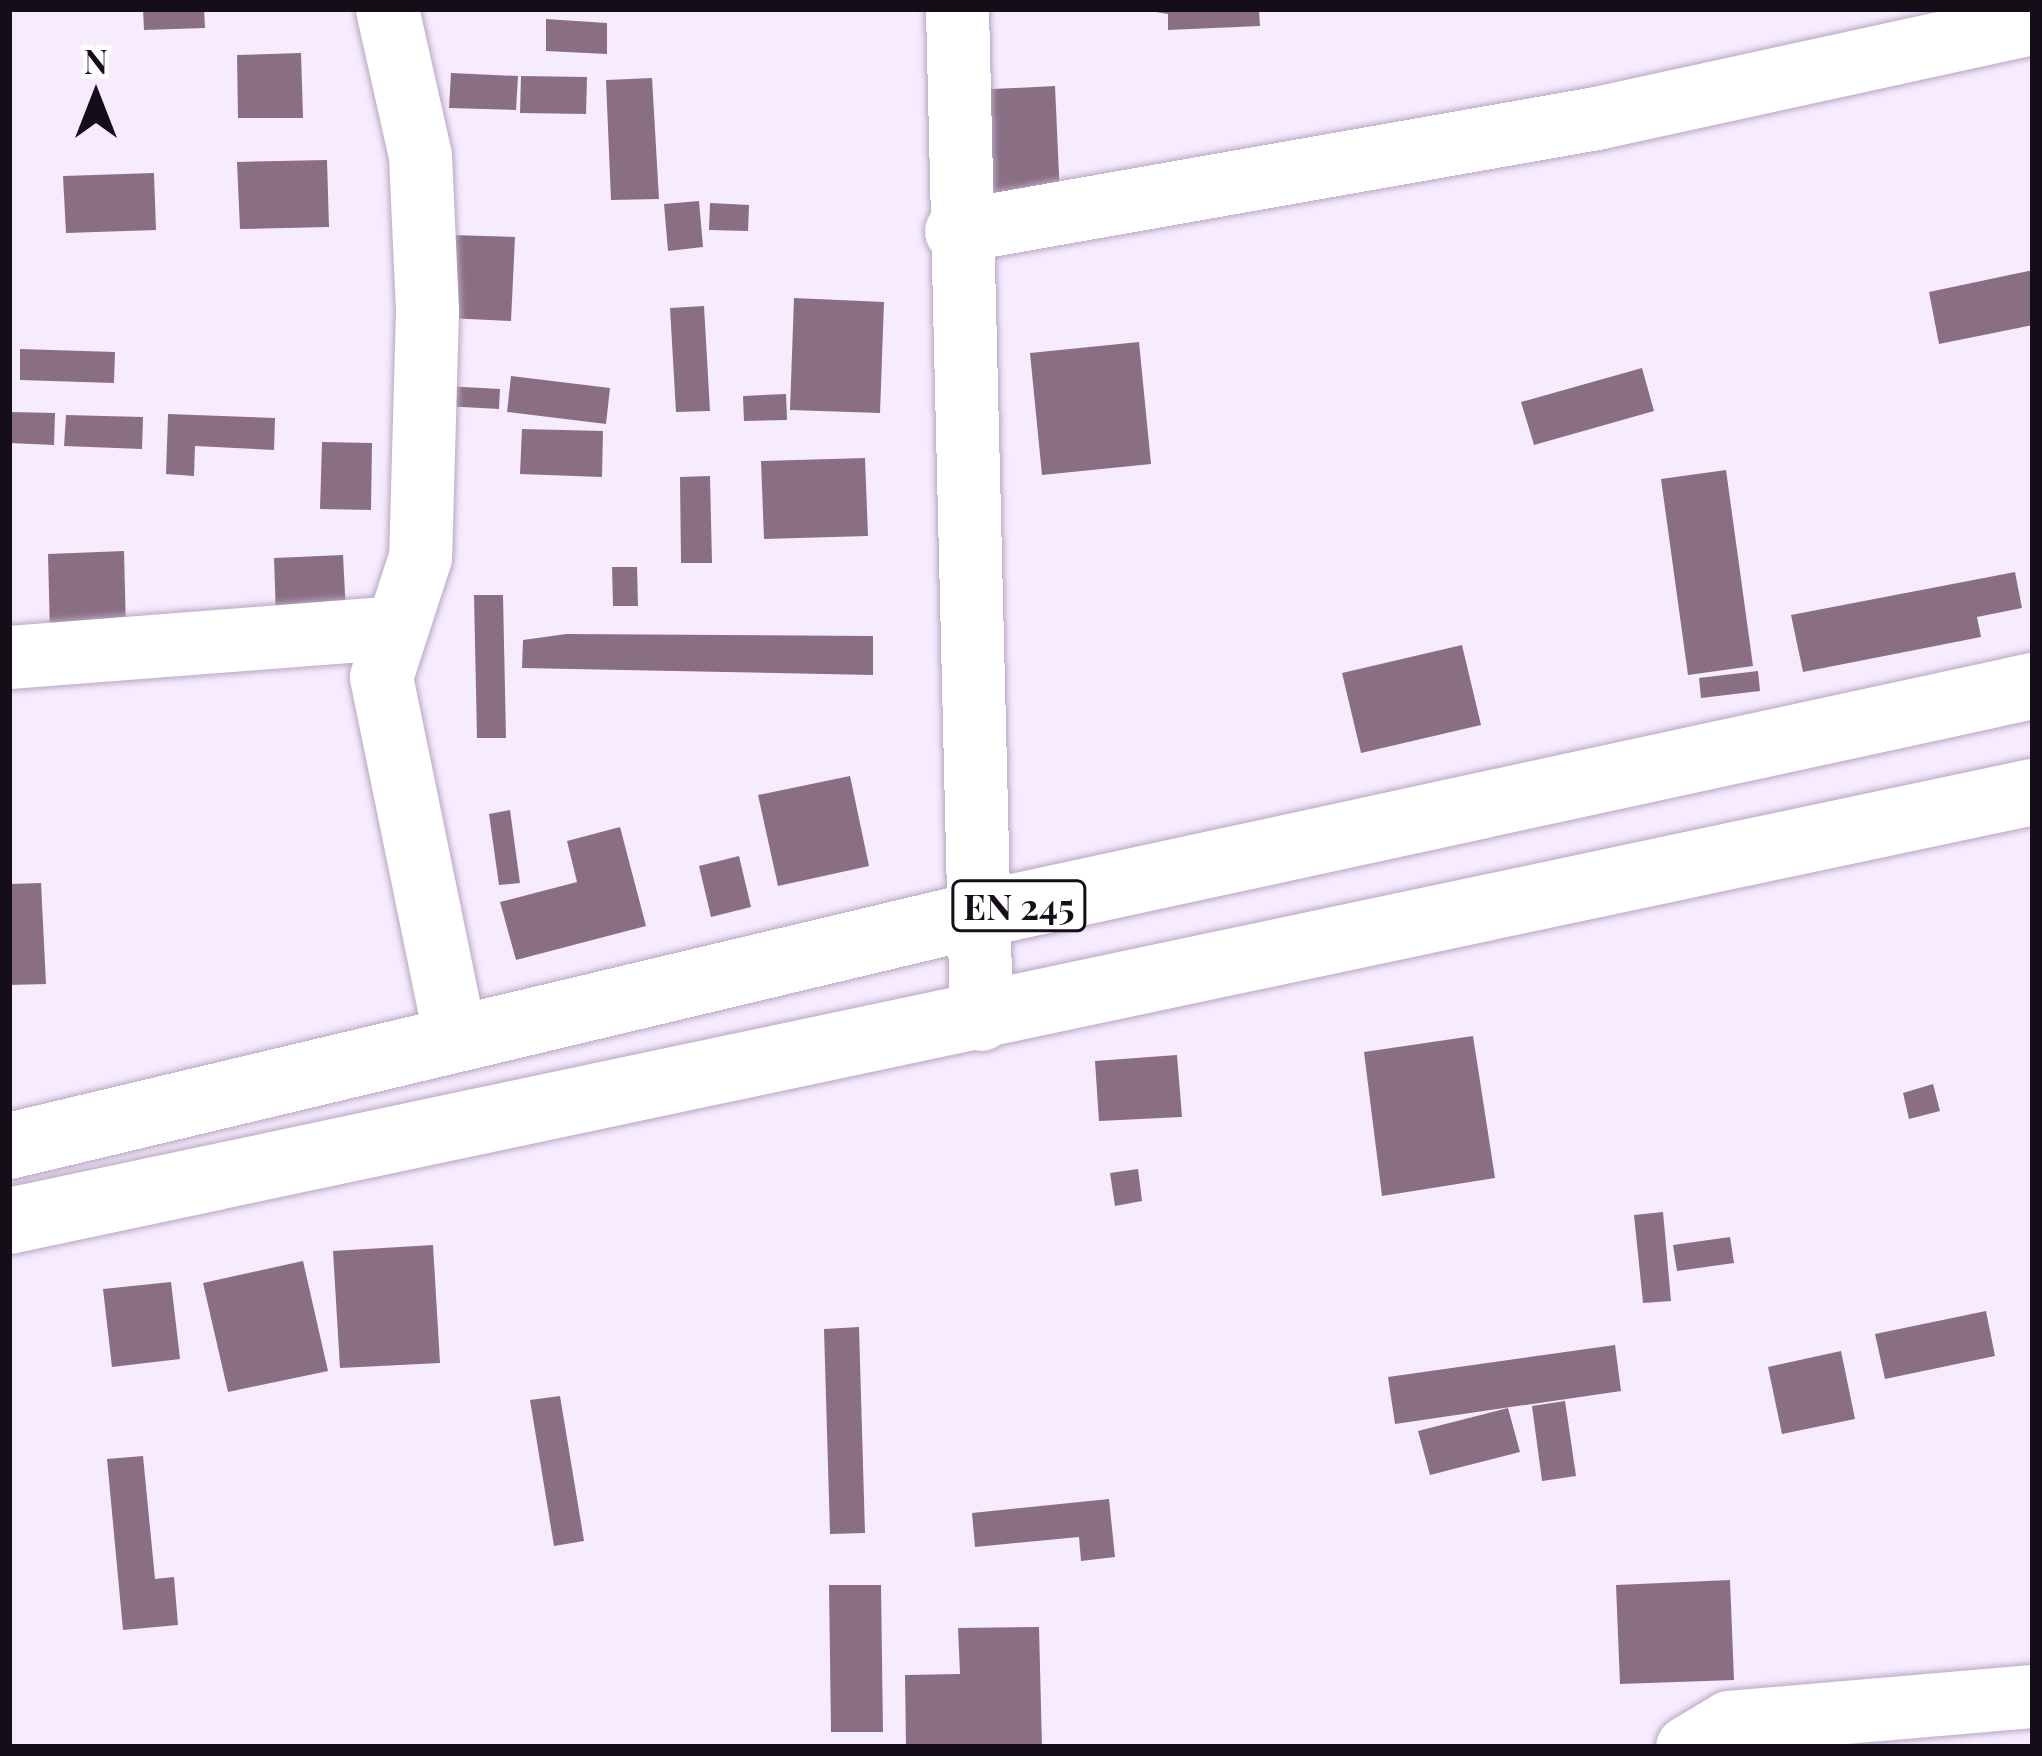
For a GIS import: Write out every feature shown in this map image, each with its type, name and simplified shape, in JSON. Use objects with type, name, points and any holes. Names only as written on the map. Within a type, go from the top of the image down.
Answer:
[{"type":"main road","name":"EN 245","points":[[9,1146],[976,915],[2033,686]]},
{"type":"main road","points":[[9,1222],[2033,792]]},
{"type":"street","points":[[387,9],[420,156],[427,311],[420,557],[381,676],[386,738],[455,1039]]},
{"type":"street","points":[[957,9],[956,231],[981,1019]]},
{"type":"street","points":[[956,231],[1596,118],[2033,23]]},
{"type":"street","points":[[9,657],[397,627]]},
{"type":"street","points":[[1677,1744],[1729,1723],[2033,1696]]},
{"type":"building","points":[[143,9],[204,9],[205,28],[144,30]]},
{"type":"building","points":[[1138,9],[1259,9],[1260,26],[1168,30],[1168,14]]},
{"type":"building","points":[[546,19],[607,23],[607,54],[546,51]]},
{"type":"building","points":[[301,53],[303,118],[238,118],[237,55]]},
{"type":"building","points":[[451,73],[518,76],[516,110],[449,108]]},
{"type":"building","points":[[521,76],[587,77],[586,114],[520,113]]},
{"type":"building","points":[[652,78],[659,199],[611,200],[606,80]]},
{"type":"building","points":[[1055,86],[1060,197],[977,200],[973,90]]},
{"type":"building","points":[[327,160],[329,227],[240,229],[237,162]]},
{"type":"building","points":[[154,173],[156,230],[66,233],[63,176]]},
{"type":"building","points":[[699,201],[703,247],[668,251],[664,204]]},
{"type":"building","points":[[710,203],[749,205],[748,231],[709,230]]},
{"type":"building","points":[[451,235],[515,237],[511,321],[448,318]]},
{"type":"building","points":[[2033,270],[2033,325],[1939,344],[1929,292]]},
{"type":"building","points":[[794,298],[884,302],[880,413],[790,410]]},
{"type":"building","points":[[704,306],[710,411],[676,412],[670,308]]},
{"type":"building","points":[[1139,342],[1151,464],[1042,475],[1030,353]]},
{"type":"building","points":[[20,349],[115,352],[114,383],[20,380]]},
{"type":"building","points":[[1642,368],[1654,411],[1534,445],[1521,402]]},
{"type":"building","points":[[511,376],[610,388],[606,424],[507,412]]},
{"type":"building","points":[[445,386],[500,389],[499,409],[444,406]]},
{"type":"building","points":[[786,394],[787,420],[744,421],[743,396]]},
{"type":"building","points":[[9,412],[55,413],[54,445],[9,443]]},
{"type":"building","points":[[168,414],[275,418],[274,450],[195,446],[194,476],[166,474]]},
{"type":"building","points":[[66,415],[143,417],[142,449],[64,446]]},
{"type":"building","points":[[522,429],[603,431],[602,477],[520,474]]},
{"type":"building","points":[[322,442],[372,443],[371,510],[320,509]]},
{"type":"building","points":[[865,458],[868,536],[764,539],[761,461]]},
{"type":"building","points":[[1726,470],[1753,666],[1688,675],[1661,479]]},
{"type":"building","points":[[710,476],[712,563],[681,563],[680,477]]},
{"type":"building","points":[[124,551],[126,631],[50,634],[48,554]]},
{"type":"building","points":[[343,555],[346,613],[276,616],[274,558]]},
{"type":"building","points":[[612,567],[637,567],[638,606],[613,606]]},
{"type":"building","points":[[2015,572],[2022,608],[1977,617],[1981,637],[1803,672],[1791,615]]},
{"type":"building","points":[[474,595],[503,595],[506,738],[477,738]]},
{"type":"building","points":[[566,634],[873,636],[873,675],[522,668],[523,640]]},
{"type":"building","points":[[1462,645],[1481,725],[1361,753],[1342,673]]},
{"type":"building","points":[[1758,671],[1760,691],[1701,698],[1699,678]]},
{"type":"building","points":[[850,776],[869,866],[778,886],[758,795]]},
{"type":"building","points":[[510,810],[520,883],[499,885],[489,814]]},
{"type":"building","points":[[620,827],[646,926],[516,960],[500,902],[577,882],[567,841]]},
{"type":"building","points":[[739,856],[751,907],[711,917],[699,866]]},
{"type":"building","points":[[41,883],[46,984],[9,985],[9,884]]},
{"type":"building","points":[[1473,1036],[1495,1178],[1382,1196],[1364,1052]]},
{"type":"building","points":[[1177,1055],[1182,1117],[1099,1121],[1095,1061]]},
{"type":"building","points":[[1933,1084],[1940,1111],[1909,1119],[1903,1093]]},
{"type":"building","points":[[1138,1169],[1142,1201],[1115,1206],[1110,1173]]},
{"type":"building","points":[[1663,1212],[1671,1301],[1643,1303],[1634,1215]]},
{"type":"building","points":[[1730,1237],[1734,1263],[1677,1271],[1673,1245]]},
{"type":"building","points":[[433,1245],[440,1363],[340,1368],[333,1251]]},
{"type":"building","points":[[303,1261],[328,1371],[228,1392],[203,1283]]},
{"type":"building","points":[[171,1282],[180,1359],[112,1367],[103,1289]]},
{"type":"building","points":[[1986,1311],[1995,1356],[1885,1379],[1875,1334]]},
{"type":"building","points":[[859,1327],[865,1533],[830,1534],[824,1329]]},
{"type":"building","points":[[1615,1345],[1621,1391],[1395,1424],[1388,1377]]},
{"type":"building","points":[[1841,1351],[1855,1419],[1782,1434],[1768,1367]]},
{"type":"building","points":[[560,1396],[584,1541],[554,1546],[530,1400]]},
{"type":"building","points":[[1565,1401],[1576,1476],[1542,1481],[1532,1406]]},
{"type":"building","points":[[1508,1408],[1520,1452],[1430,1475],[1418,1431]]},
{"type":"building","points":[[143,1456],[155,1579],[174,1577],[178,1625],[123,1630],[107,1459]]},
{"type":"building","points":[[1109,1499],[1115,1557],[1081,1561],[1079,1537],[975,1547],[972,1513]]},
{"type":"building","points":[[1730,1580],[1734,1680],[1620,1684],[1616,1585]]},
{"type":"building","points":[[829,1585],[881,1585],[883,1732],[831,1732]]},
{"type":"building","points":[[1039,1627],[1042,1747],[906,1747],[905,1675],[960,1674],[958,1628]]}]
